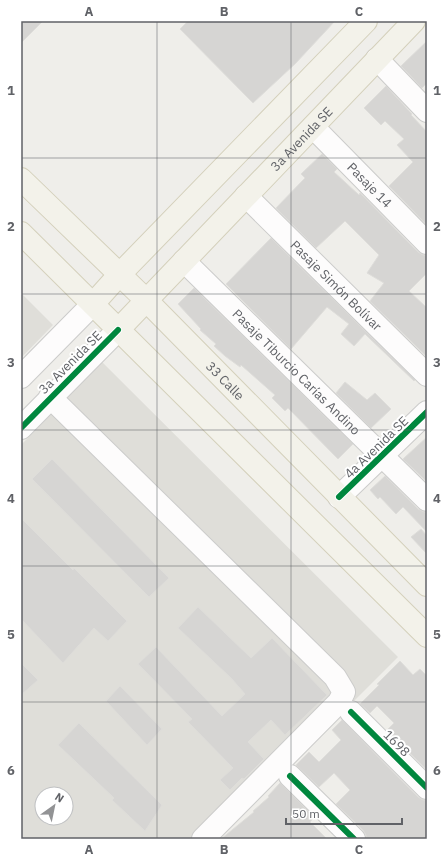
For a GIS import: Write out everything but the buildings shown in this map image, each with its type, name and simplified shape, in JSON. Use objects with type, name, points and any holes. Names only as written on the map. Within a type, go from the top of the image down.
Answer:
[{"type":"main road","name":"3a Avenida SE","points":[[93,304],[119,275],[366,21]]},
{"type":"main road","name":"3a Avenida SE","points":[[118,330],[414,21]]},
{"type":"main road","name":"33 Calle","points":[[21,179],[146,300],[427,585]]},
{"type":"main road","points":[[21,233],[427,636]]},
{"type":"street","points":[[377,60],[427,111]]},
{"type":"street","name":"Pasaje 14","points":[[313,127],[427,243]]},
{"type":"street","name":"Pasaje Simón Bolívar","points":[[246,196],[427,374]]},
{"type":"street","name":"Pasaje Tiburcio Carías Andino","points":[[184,262],[427,500]]},
{"type":"street","name":"3a Avenida SE","points":[[21,377],[93,304]]},
{"type":"street","name":"3a Avenida SE","points":[[21,428],[118,330]]},
{"type":"street","points":[[50,397],[335,678],[344,692],[339,702],[203,839]]},
{"type":"street","name":"4a Avenida SE","points":[[339,497],[427,412]]},
{"type":"street","name":"1698","points":[[351,712],[427,788]]},
{"type":"street","points":[[290,776],[354,839]]},
{"type":"shaded area","points":[[21,293],[53,325],[21,358]]},
{"type":"shaded area","points":[[102,362],[398,657],[216,839],[21,839],[21,445]]},
{"type":"cycle path","points":[[21,428],[118,330]]},
{"type":"cycle path","points":[[339,497],[427,412]]},
{"type":"cycle path","points":[[351,712],[427,788]]},
{"type":"cycle path","points":[[290,776],[354,839]]}]
